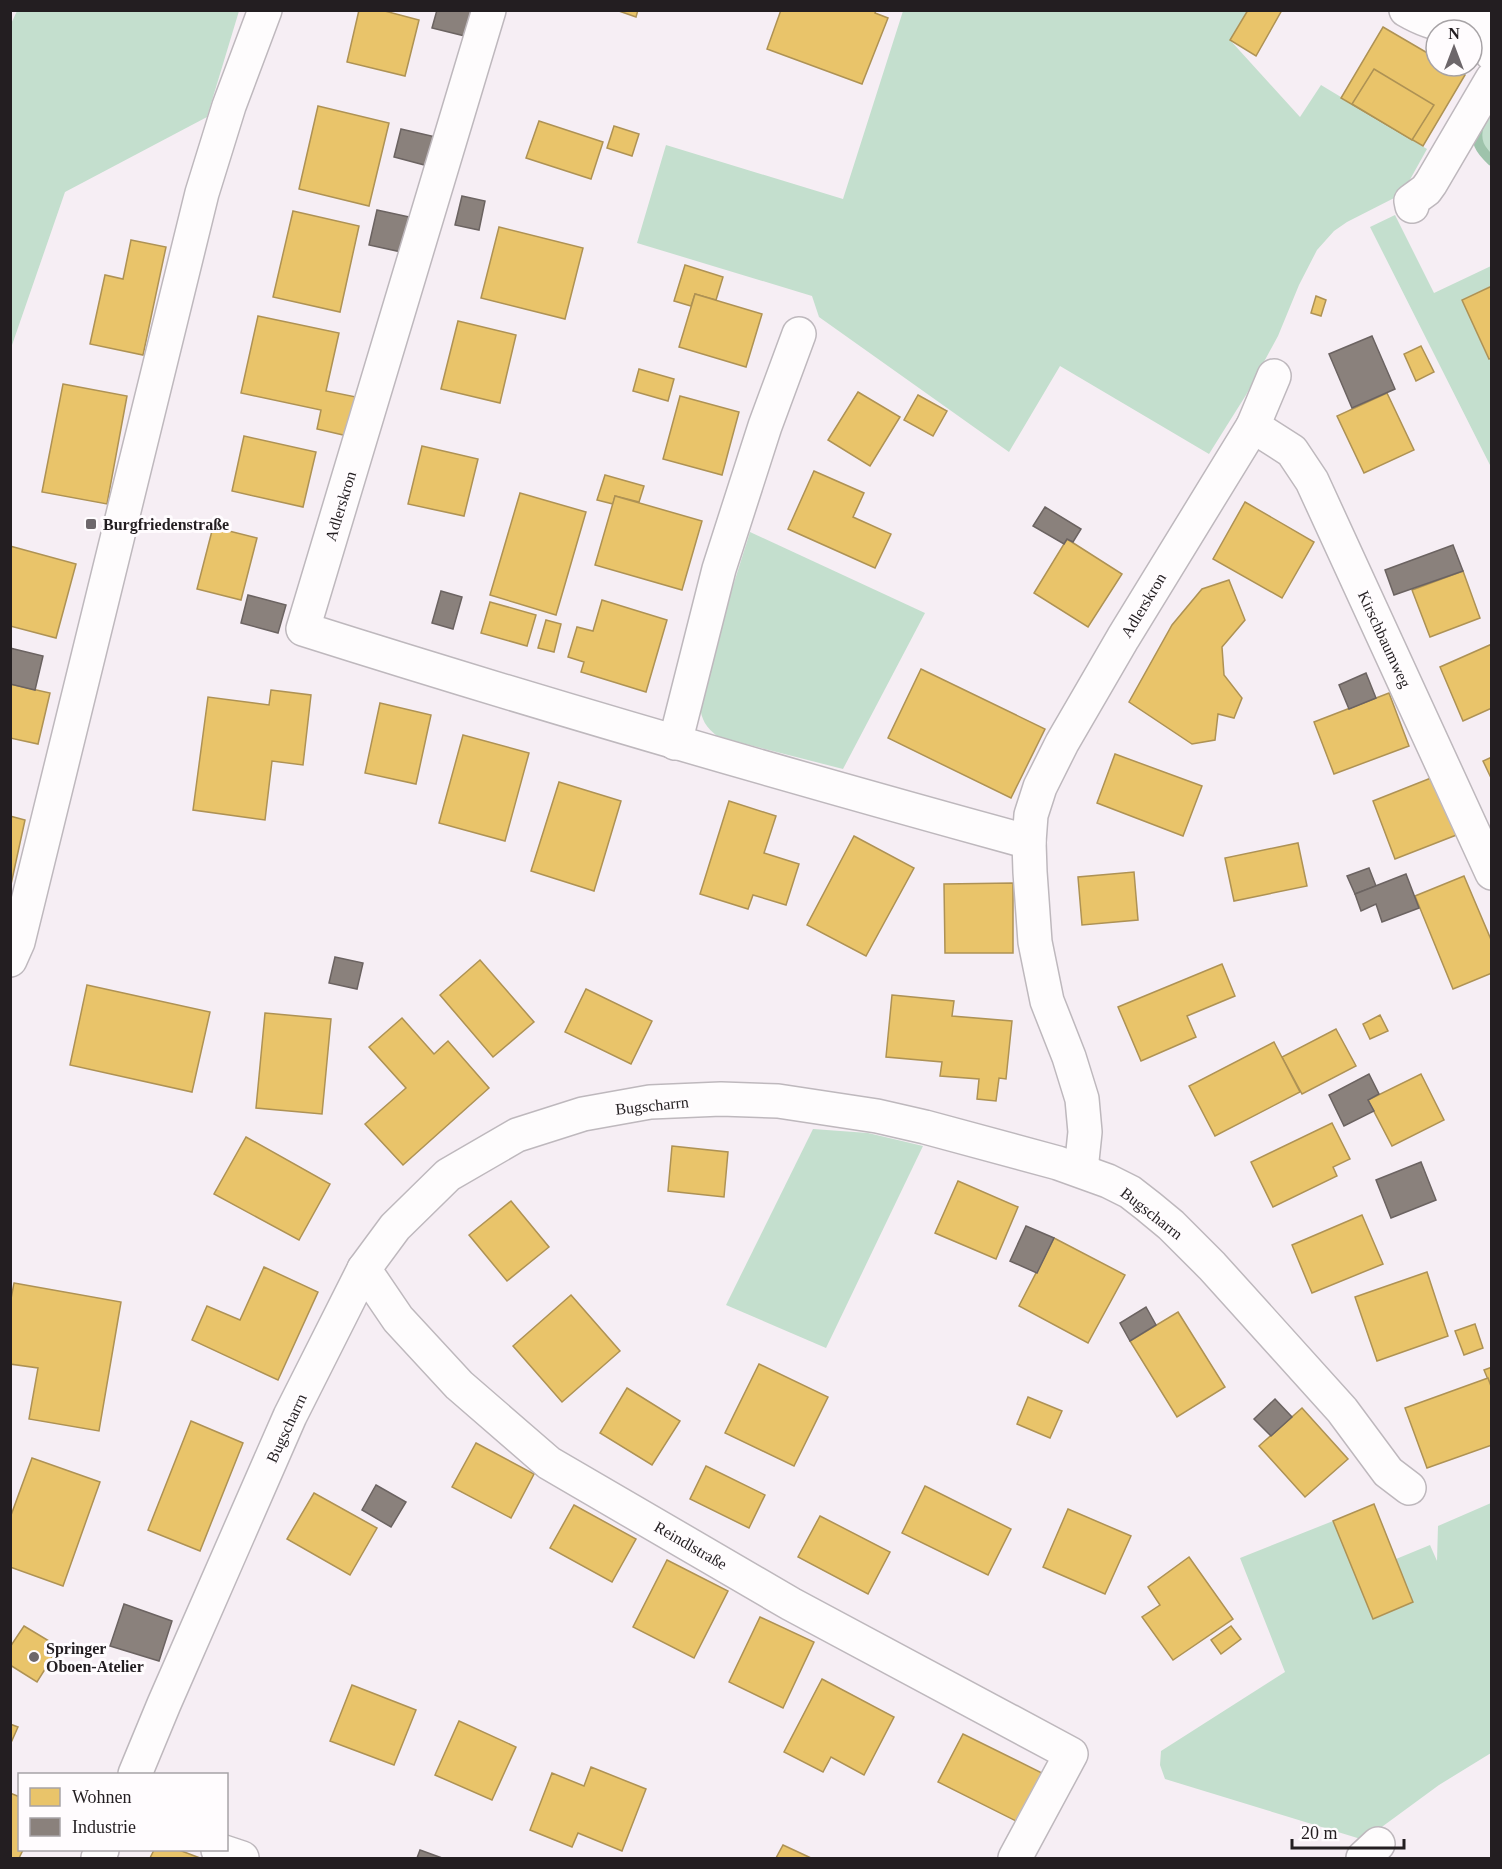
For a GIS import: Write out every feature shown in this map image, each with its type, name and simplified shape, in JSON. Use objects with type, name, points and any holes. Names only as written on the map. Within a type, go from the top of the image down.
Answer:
[{"type":"street","points":[[10,960],[18,942],[201,193],[233,96],[266,10]]},
{"type":"street","name":"Adlerskron","points":[[489,10],[303,629],[675,743],[1029,842]]},
{"type":"street","points":[[1406,10],[1438,26],[1458,26],[1484,16],[1491,54]]},
{"type":"street","points":[[1412,206],[1411,201],[1426,190],[1431,183],[1491,79]]},
{"type":"street","points":[[675,743],[719,569],[765,426],[800,334]]},
{"type":"street","name":"Adlerskron","points":[[1081,1170],[1085,1132],[1080,1087],[1047,1001],[1040,972],[1031,900],[1029,842],[1035,802],[1062,743],[1123,638],[1253,426],[1274,376]]},
{"type":"street","name":"Kirschbaumweg","points":[[1253,426],[1292,451],[1312,481],[1491,873]]},
{"type":"street","name":"Bugscharrn","points":[[135,1773],[290,1416],[364,1269],[395,1227],[448,1175],[518,1135],[583,1114],[650,1102],[721,1099],[778,1101],[842,1110],[925,1127],[1081,1170],[1130,1192],[1171,1225],[1220,1274],[1342,1410],[1388,1472],[1409,1488]]},
{"type":"street","name":"Reindlstraße","points":[[364,1269],[399,1319],[459,1385],[549,1463],[791,1604],[1071,1754],[1016,1858]]},
{"type":"street","points":[[221,1851],[242,1858]]},
{"type":"green space","points":[[17,11],[239,11],[207,117],[65,192],[11,348],[10,26]]},
{"type":"green space","points":[[903,11],[1248,11],[1230,40],[1300,117],[1321,85],[1427,149],[1402,194],[1347,222],[1334,231],[1317,250],[1299,285],[1278,336],[1246,395],[1209,454],[1060,366],[1009,452],[819,317],[812,296],[637,243],[666,145],[843,199]]},
{"type":"green space","points":[[1491,104],[1491,161],[1479,146],[1477,139],[1479,127]]},
{"type":"green space","points":[[1395,215],[1434,293],[1491,266],[1491,286],[1462,300],[1488,358],[1491,358],[1491,467],[1370,227]]},
{"type":"green space","points":[[750,532],[925,613],[843,769],[718,737],[703,719],[700,705],[727,605]]},
{"type":"green space","points":[[813,1129],[868,1133],[923,1146],[826,1348],[726,1305]]},
{"type":"green space","points":[[1491,1503],[1491,1753],[1439,1785],[1364,1840],[1165,1779],[1160,1765],[1161,1751],[1285,1672],[1240,1558],[1333,1521],[1373,1619],[1413,1602],[1396,1559],[1430,1545],[1437,1561],[1438,1526]]},
{"type":"building: Wohnen","points":[[359,10],[381,10],[419,20],[405,76],[347,62]]},
{"type":"building: Wohnen","points":[[616,10],[638,10],[636,17]]},
{"type":"building: Wohnen","points":[[781,10],[876,10],[875,13],[888,18],[862,84],[767,49]]},
{"type":"building: Wohnen","points":[[1248,10],[1282,10],[1256,56],[1230,40]]},
{"type":"building: Wohnen","points":[[1383,27],[1424,51],[1424,78],[1463,78],[1423,146],[1341,98]]},
{"type":"building: Wohnen","points":[[1374,69],[1434,105],[1412,140],[1352,104]]},
{"type":"building: Wohnen","points":[[318,106],[389,123],[369,206],[299,189]]},
{"type":"building: Wohnen","points":[[539,121],[603,142],[591,179],[526,158]]},
{"type":"building: Wohnen","points":[[614,126],[639,134],[632,156],[607,148]]},
{"type":"building: Wohnen","points":[[293,211],[359,226],[340,312],[273,297]]},
{"type":"building: Wohnen","points":[[499,227],[583,248],[565,319],[481,298]]},
{"type":"building: Wohnen","points":[[131,240],[166,247],[143,355],[90,344],[105,275],[123,279]]},
{"type":"building: Wohnen","points":[[685,265],[723,277],[716,300],[695,294],[691,306],[674,301]]},
{"type":"building: Wohnen","points":[[1492,286],[1492,358],[1489,359],[1462,300]]},
{"type":"building: Wohnen","points":[[695,294],[762,314],[746,367],[679,347]]},
{"type":"building: Wohnen","points":[[1316,296],[1326,300],[1321,316],[1311,313]]},
{"type":"building: Wohnen","points":[[258,316],[339,333],[326,391],[361,398],[352,437],[317,429],[321,410],[241,393]]},
{"type":"building: Wohnen","points":[[458,321],[516,335],[500,403],[441,389]]},
{"type":"building: Wohnen","points":[[1421,346],[1434,372],[1416,381],[1404,354]]},
{"type":"building: Wohnen","points":[[639,369],[674,379],[668,401],[633,391]]},
{"type":"building: Wohnen","points":[[63,384],[127,396],[107,504],[42,492]]},
{"type":"building: Wohnen","points":[[858,392],[900,417],[870,466],[828,440]]},
{"type":"building: Wohnen","points":[[1387,393],[1414,450],[1364,473],[1337,416]]},
{"type":"building: Wohnen","points":[[918,395],[947,411],[933,436],[904,420]]},
{"type":"building: Wohnen","points":[[680,396],[739,412],[722,475],[663,459]]},
{"type":"building: Wohnen","points":[[244,436],[316,452],[303,507],[232,491]]},
{"type":"building: Wohnen","points":[[422,446],[478,459],[464,516],[408,504]]},
{"type":"building: Wohnen","points":[[814,471],[864,493],[853,517],[891,534],[875,568],[788,529]]},
{"type":"building: Wohnen","points":[[605,475],[644,486],[639,502],[615,496],[613,504],[597,500]]},
{"type":"building: Wohnen","points":[[520,493],[586,512],[556,615],[490,595]]},
{"type":"building: Wohnen","points":[[615,496],[702,521],[682,590],[595,565]]},
{"type":"building: Wohnen","points":[[1245,502],[1314,542],[1282,598],[1213,559]]},
{"type":"building: Wohnen","points":[[213,527],[257,538],[241,600],[197,589]]},
{"type":"building: Wohnen","points":[[1067,539],[1122,574],[1088,627],[1034,593]]},
{"type":"building: Wohnen","points":[[10,546],[76,564],[56,638],[10,626]]},
{"type":"building: Wohnen","points":[[1463,571],[1480,618],[1430,637],[1412,590]]},
{"type":"building: Wohnen","points":[[1229,580],[1245,620],[1222,647],[1224,675],[1242,698],[1234,718],[1218,714],[1215,740],[1192,744],[1129,702],[1172,625],[1202,589]]},
{"type":"building: Wohnen","points":[[602,600],[667,620],[646,692],[581,672],[584,662],[568,657],[577,627],[593,631]]},
{"type":"building: Wohnen","points":[[490,602],[536,615],[527,646],[481,633]]},
{"type":"building: Wohnen","points":[[546,620],[561,624],[554,652],[538,648]]},
{"type":"building: Wohnen","points":[[1492,644],[1492,708],[1463,721],[1440,667]]},
{"type":"building: Wohnen","points":[[921,669],[1045,729],[1011,798],[888,738]]},
{"type":"building: Wohnen","points":[[10,684],[50,693],[38,744],[10,738]]},
{"type":"building: Wohnen","points":[[271,690],[311,695],[303,765],[272,761],[265,820],[193,810],[208,697],[269,705]]},
{"type":"building: Wohnen","points":[[1389,693],[1409,746],[1334,774],[1314,722]]},
{"type":"building: Wohnen","points":[[380,703],[431,715],[416,784],[365,773]]},
{"type":"building: Wohnen","points":[[463,735],[529,753],[505,841],[439,823]]},
{"type":"building: Wohnen","points":[[1115,754],[1202,786],[1183,836],[1097,803]]},
{"type":"building: Wohnen","points":[[1492,757],[1492,780],[1483,761]]},
{"type":"building: Wohnen","points":[[1436,776],[1459,834],[1395,859],[1373,801]]},
{"type":"building: Wohnen","points":[[559,782],[621,801],[594,891],[531,871]]},
{"type":"building: Wohnen","points":[[729,801],[776,816],[764,853],[799,864],[786,905],[753,895],[748,909],[700,894]]},
{"type":"building: Wohnen","points":[[10,816],[25,820],[10,889]]},
{"type":"building: Wohnen","points":[[854,836],[914,868],[866,956],[807,925]]},
{"type":"building: Wohnen","points":[[1298,843],[1307,886],[1234,901],[1225,858]]},
{"type":"building: Wohnen","points":[[1134,872],[1138,920],[1082,925],[1078,877]]},
{"type":"building: Wohnen","points":[[1464,876],[1492,942],[1492,973],[1453,989],[1415,896]]},
{"type":"building: Wohnen","points":[[1013,883],[1013,953],[945,953],[944,884]]},
{"type":"building: Wohnen","points":[[480,960],[534,1022],[493,1057],[440,995]]},
{"type":"building: Wohnen","points":[[1222,964],[1235,996],[1187,1016],[1196,1037],[1141,1061],[1118,1007]]},
{"type":"building: Wohnen","points":[[87,985],[210,1012],[192,1092],[70,1065]]},
{"type":"building: Wohnen","points":[[586,989],[652,1021],[631,1064],[565,1032]]},
{"type":"building: Wohnen","points":[[892,995],[954,1001],[952,1016],[1012,1021],[1006,1079],[999,1078],[996,1101],[977,1099],[979,1079],[940,1076],[942,1062],[886,1057]]},
{"type":"building: Wohnen","points":[[265,1013],[331,1019],[322,1114],[256,1108]]},
{"type":"building: Wohnen","points":[[1380,1015],[1388,1031],[1370,1039],[1363,1024]]},
{"type":"building: Wohnen","points":[[402,1018],[434,1054],[448,1041],[489,1088],[403,1165],[365,1124],[406,1088],[369,1047]]},
{"type":"building: Wohnen","points":[[1336,1029],[1356,1066],[1302,1094],[1282,1057]]},
{"type":"building: Wohnen","points":[[1274,1042],[1300,1092],[1215,1136],[1189,1086]]},
{"type":"building: Wohnen","points":[[1421,1074],[1444,1120],[1392,1146],[1368,1100]]},
{"type":"building: Wohnen","points":[[1332,1123],[1350,1159],[1333,1167],[1337,1176],[1273,1207],[1251,1162]]},
{"type":"building: Wohnen","points":[[246,1137],[330,1184],[299,1240],[214,1194]]},
{"type":"building: Wohnen","points":[[672,1146],[728,1152],[724,1197],[668,1191]]},
{"type":"building: Wohnen","points":[[958,1181],[1018,1207],[996,1259],[935,1233]]},
{"type":"building: Wohnen","points":[[511,1201],[549,1247],[507,1281],[469,1235]]},
{"type":"building: Wohnen","points":[[1362,1215],[1383,1264],[1312,1293],[1292,1245]]},
{"type":"building: Wohnen","points":[[1054,1238],[1125,1275],[1088,1343],[1019,1306]]},
{"type":"building: Wohnen","points":[[264,1267],[318,1292],[278,1380],[192,1340],[207,1306],[240,1320]]},
{"type":"building: Wohnen","points":[[1427,1272],[1448,1336],[1377,1361],[1355,1297]]},
{"type":"building: Wohnen","points":[[14,1283],[121,1302],[99,1431],[29,1419],[38,1368],[10,1364],[10,1304]]},
{"type":"building: Wohnen","points":[[571,1295],[620,1351],[562,1402],[513,1346]]},
{"type":"building: Wohnen","points":[[1178,1312],[1225,1387],[1177,1417],[1130,1341]]},
{"type":"building: Wohnen","points":[[1475,1324],[1483,1348],[1464,1355],[1455,1331]]},
{"type":"building: Wohnen","points":[[759,1364],[828,1397],[794,1466],[725,1433]]},
{"type":"building: Wohnen","points":[[1492,1367],[1492,1389],[1484,1370]]},
{"type":"building: Wohnen","points":[[1488,1378],[1492,1389],[1492,1445],[1427,1468],[1405,1408]]},
{"type":"building: Wohnen","points":[[627,1388],[680,1421],[652,1465],[600,1433]]},
{"type":"building: Wohnen","points":[[1028,1397],[1062,1411],[1050,1438],[1017,1424]]},
{"type":"building: Wohnen","points":[[1302,1408],[1348,1459],[1305,1497],[1259,1446]]},
{"type":"building: Wohnen","points":[[191,1421],[243,1443],[200,1551],[148,1530]]},
{"type":"building: Wohnen","points":[[476,1443],[534,1474],[511,1518],[452,1487]]},
{"type":"building: Wohnen","points":[[32,1458],[100,1482],[63,1586],[10,1567],[10,1518]]},
{"type":"building: Wohnen","points":[[706,1466],[765,1495],[749,1528],[690,1499]]},
{"type":"building: Wohnen","points":[[925,1486],[1011,1529],[988,1575],[902,1533]]},
{"type":"building: Wohnen","points":[[314,1493],[377,1528],[350,1575],[287,1539]]},
{"type":"building: Wohnen","points":[[1374,1504],[1413,1602],[1373,1619],[1333,1521]]},
{"type":"building: Wohnen","points":[[574,1505],[636,1539],[612,1582],[550,1548]]},
{"type":"building: Wohnen","points":[[1068,1509],[1131,1536],[1105,1594],[1043,1567]]},
{"type":"building: Wohnen","points":[[820,1516],[890,1552],[868,1594],[798,1557]]},
{"type":"building: Wohnen","points":[[1189,1557],[1233,1619],[1173,1660],[1142,1617],[1160,1605],[1148,1587]]},
{"type":"building: Wohnen","points":[[667,1560],[728,1591],[694,1658],[633,1627]]},
{"type":"building: Wohnen","points":[[760,1617],[814,1642],[783,1708],[729,1682]]},
{"type":"building: Wohnen","points":[[24,1626],[59,1647],[37,1682],[10,1665],[10,1647]]},
{"type":"building: Wohnen","points":[[1231,1626],[1241,1639],[1221,1654],[1211,1640]]},
{"type":"building: Wohnen","points":[[822,1679],[894,1717],[864,1775],[831,1757],[823,1772],[784,1752]]},
{"type":"building: Wohnen","points":[[352,1685],[416,1710],[394,1765],[330,1741]]},
{"type":"building: Wohnen","points":[[459,1721],[516,1747],[492,1800],[435,1775]]},
{"type":"building: Wohnen","points":[[10,1724],[18,1727],[10,1745]]},
{"type":"building: Wohnen","points":[[963,1734],[1048,1776],[1024,1825],[938,1782]]},
{"type":"building: Wohnen","points":[[591,1767],[646,1789],[622,1851],[578,1833],[572,1847],[530,1830],[552,1773],[584,1786]]},
{"type":"building: Wohnen","points":[[10,1793],[18,1796],[18,1851],[22,1851],[19,1858],[10,1858]]},
{"type":"building: Wohnen","points":[[783,1845],[811,1858],[776,1858]]},
{"type":"building: Wohnen","points":[[154,1851],[182,1851],[200,1858],[150,1858]]},
{"type":"building: Industrie","points":[[437,10],[476,10],[469,37],[432,28]]},
{"type":"building: Industrie","points":[[401,129],[440,138],[432,167],[394,157]]},
{"type":"building: Industrie","points":[[462,196],[485,201],[479,230],[455,225]]},
{"type":"building: Industrie","points":[[377,210],[414,218],[406,253],[369,245]]},
{"type":"building: Industrie","points":[[1372,336],[1395,389],[1352,408],[1329,354]]},
{"type":"building: Industrie","points":[[1045,507],[1081,529],[1073,542],[1067,539],[1064,544],[1033,526]]},
{"type":"building: Industrie","points":[[1453,545],[1463,571],[1394,595],[1385,570]]},
{"type":"building: Industrie","points":[[441,591],[462,597],[453,629],[432,623]]},
{"type":"building: Industrie","points":[[248,595],[286,605],[278,633],[241,623]]},
{"type":"building: Industrie","points":[[10,648],[43,656],[35,690],[10,684]]},
{"type":"building: Industrie","points":[[1366,673],[1376,698],[1349,709],[1339,685]]},
{"type":"building: Industrie","points":[[1369,868],[1376,886],[1355,894],[1347,876]]},
{"type":"building: Industrie","points":[[1406,874],[1419,908],[1382,922],[1376,904],[1361,911],[1355,894]]},
{"type":"building: Industrie","points":[[335,957],[363,963],[357,989],[329,983]]},
{"type":"building: Industrie","points":[[1369,1074],[1379,1094],[1368,1100],[1374,1111],[1344,1126],[1329,1095]]},
{"type":"building: Industrie","points":[[1421,1162],[1436,1200],[1391,1218],[1376,1180]]},
{"type":"building: Industrie","points":[[1026,1226],[1054,1238],[1037,1273],[1010,1261]]},
{"type":"building: Industrie","points":[[1146,1307],[1156,1325],[1130,1341],[1120,1323]]},
{"type":"building: Industrie","points":[[1275,1399],[1292,1417],[1271,1436],[1254,1419]]},
{"type":"building: Industrie","points":[[376,1485],[406,1502],[391,1527],[362,1510]]},
{"type":"building: Industrie","points":[[124,1604],[172,1621],[159,1661],[110,1646]]},
{"type":"building: Industrie","points":[[420,1850],[442,1858],[417,1858]]},
{"type":"waterway","points":[[1479,125],[1477,136],[1479,145],[1492,161]]},
{"type":"place","name":"Burgfriedenstraße","points":[[91,524]]},
{"type":"place","name":"Springer Oboen-Atelier","points":[[34,1657]]}]
